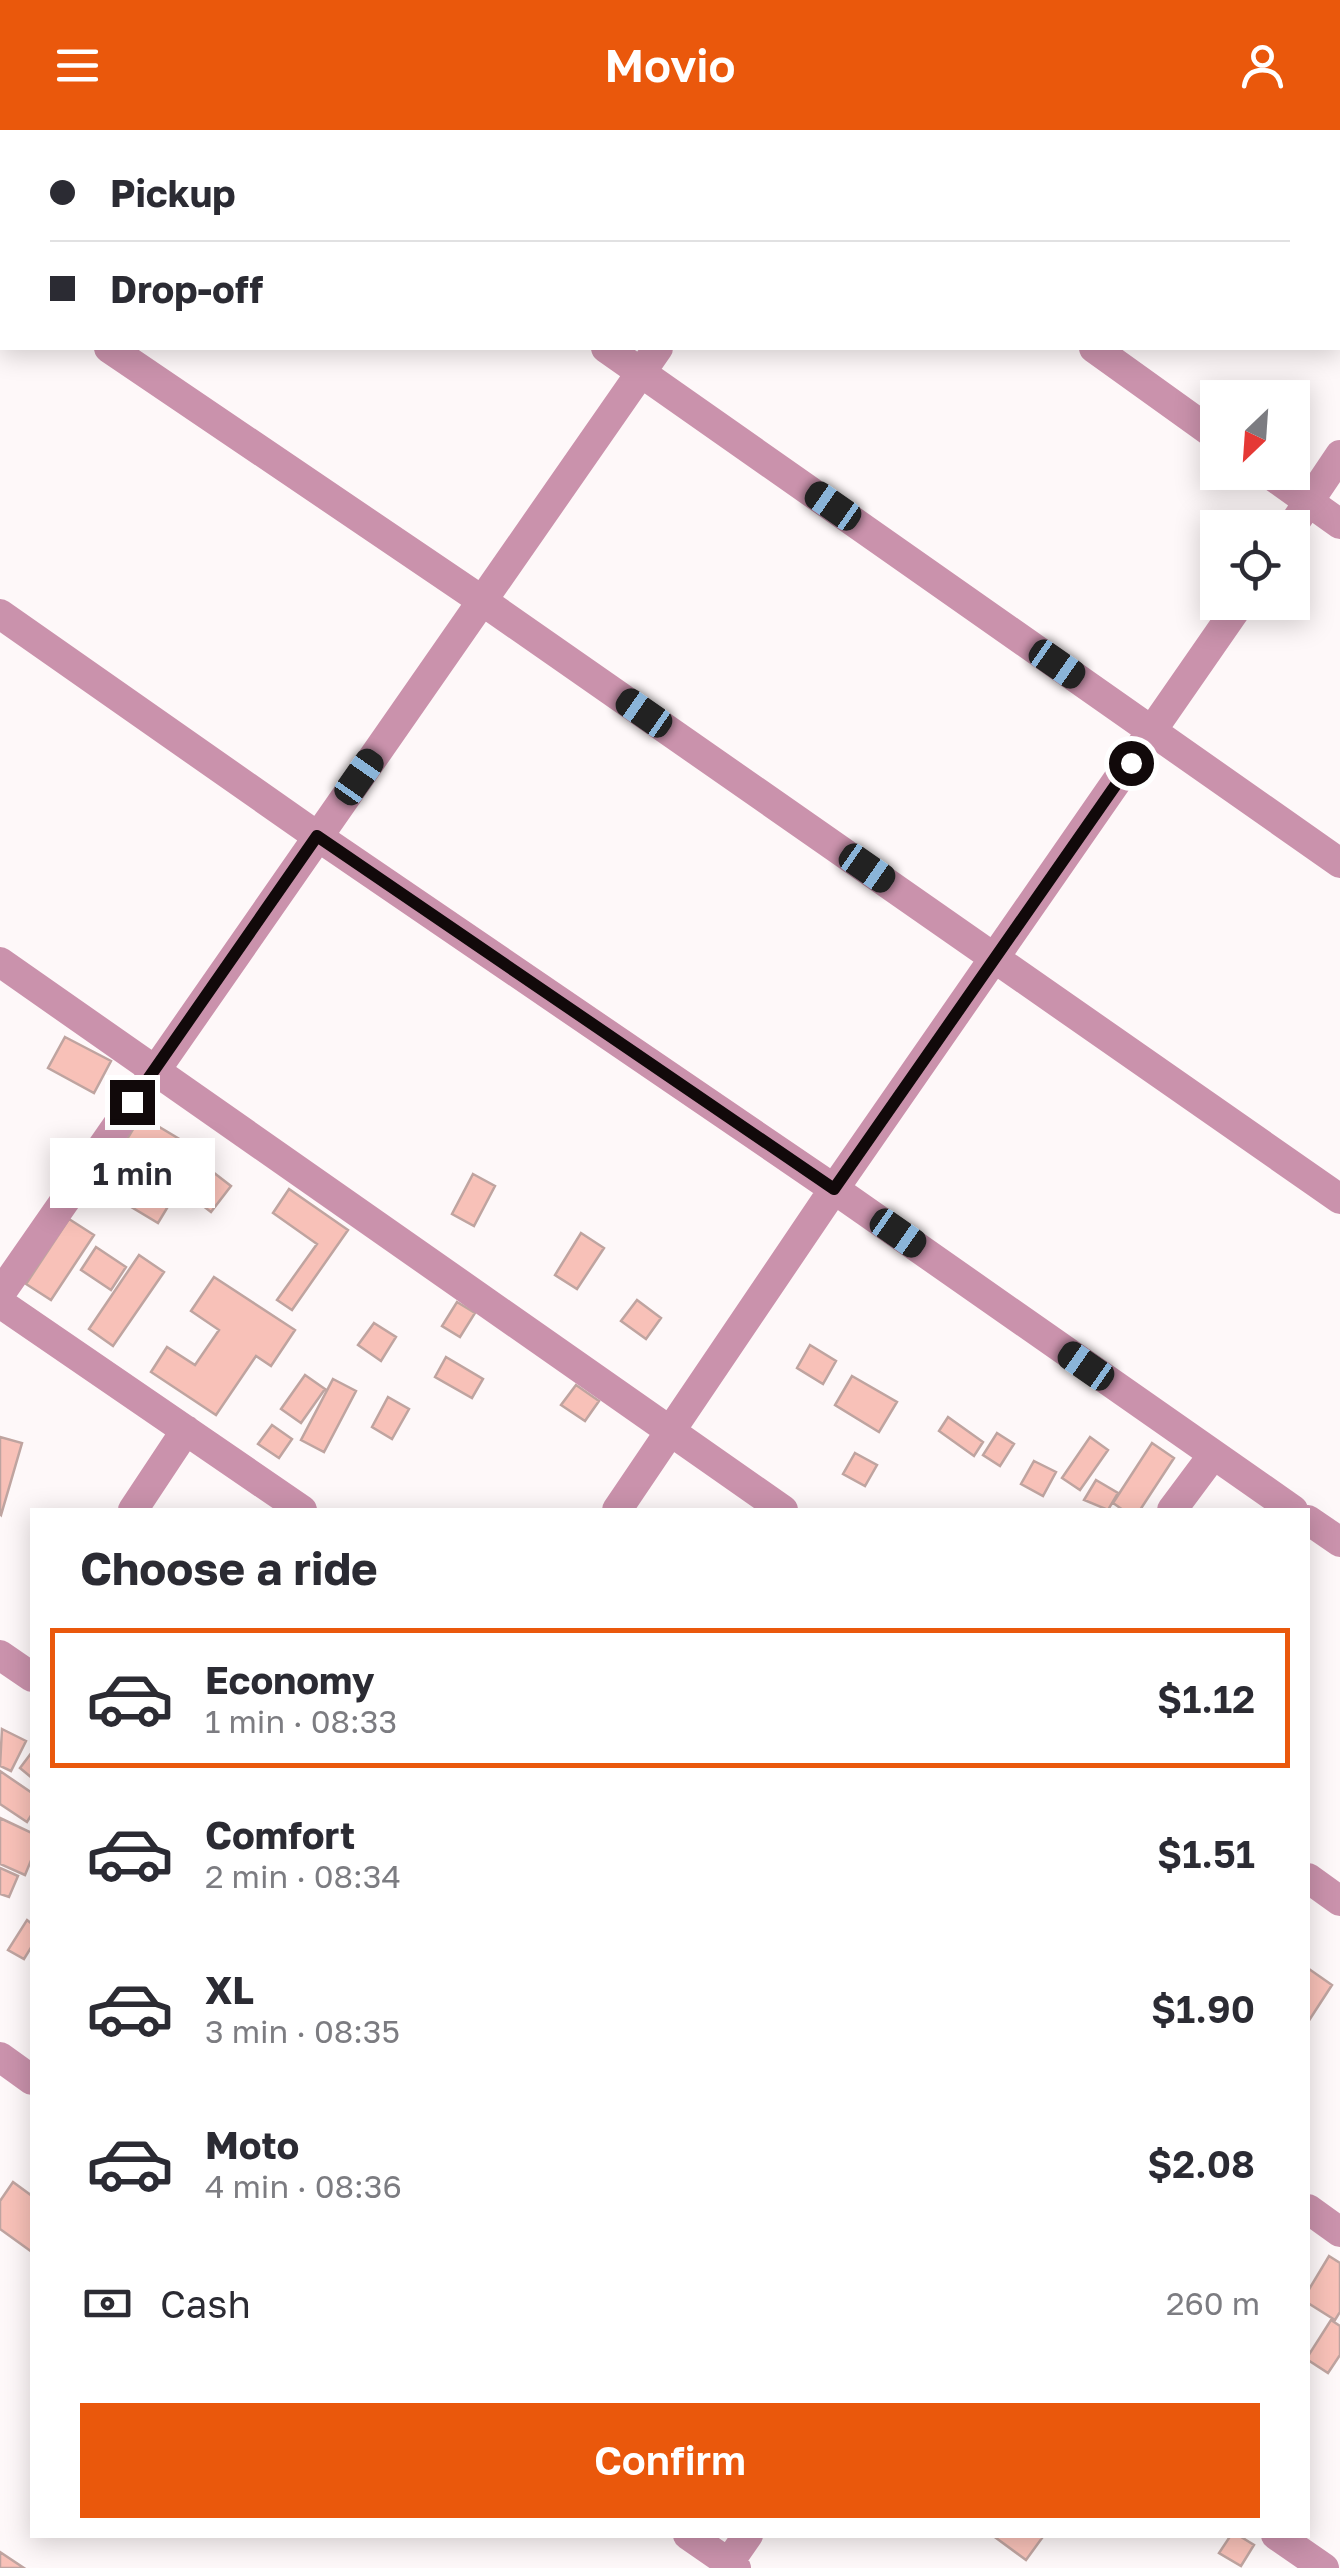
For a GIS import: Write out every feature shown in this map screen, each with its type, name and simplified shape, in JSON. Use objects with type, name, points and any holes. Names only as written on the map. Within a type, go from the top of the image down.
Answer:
[{"type":"street","points":[[111,350],[484,602],[1340,1198]]},
{"type":"street","points":[[613,350],[650,360],[1340,863]]},
{"type":"street","points":[[1097,350],[1200,424]]},
{"type":"street","points":[[0,1294],[650,360]]},
{"type":"street","points":[[1303,510],[1340,455]]},
{"type":"street","points":[[1281,490],[1296,510]]},
{"type":"street","points":[[1310,517],[1340,524]]},
{"type":"street","points":[[0,614],[1290,1508]]},
{"type":"street","points":[[618,1508],[1228,620]]},
{"type":"street","points":[[0,962],[781,1508]]},
{"type":"street","points":[[0,1303],[299,1508]]},
{"type":"street","points":[[134,1508],[186,1430]]},
{"type":"street","points":[[1173,1508],[1213,1455]]},
{"type":"street","points":[[1310,1521],[1340,1542]]},
{"type":"street","points":[[1310,1879],[1340,1901]]},
{"type":"street","points":[[0,2057],[30,2079]]},
{"type":"street","points":[[1310,2210],[1340,2232]]},
{"type":"street","points":[[692,2538],[730,2566],[746,2538]]},
{"type":"street","points":[[1280,2538],[1324,2568]]},
{"type":"building","points":[[65,1037],[111,1061],[94,1093],[48,1068]]},
{"type":"building","points":[[141,1116],[201,1152],[158,1223],[98,1187]]},
{"type":"building","points":[[209,1169],[231,1186],[211,1212],[189,1195]]},
{"type":"building","points":[[473,1174],[495,1186],[474,1226],[452,1214]]},
{"type":"building","points":[[289,1189],[348,1230],[292,1310],[277,1300],[317,1244],[273,1213]]},
{"type":"building","points":[[69,1219],[94,1235],[51,1300],[26,1284]]},
{"type":"building","points":[[581,1233],[604,1248],[577,1289],[555,1275]]},
{"type":"building","points":[[96,1247],[126,1267],[111,1290],[81,1270]]},
{"type":"building","points":[[139,1255],[164,1272],[113,1346],[89,1329]]},
{"type":"building","points":[[214,1277],[295,1330],[271,1366],[256,1356],[216,1415],[151,1372],[167,1347],[195,1365],[219,1330],[191,1311]]},
{"type":"building","points":[[637,1300],[661,1318],[646,1339],[621,1321]]},
{"type":"building","points":[[457,1302],[475,1313],[460,1337],[442,1326]]},
{"type":"building","points":[[374,1323],[396,1337],[381,1361],[358,1345]]},
{"type":"building","points":[[810,1345],[836,1361],[823,1384],[797,1368]]},
{"type":"building","points":[[446,1357],[483,1379],[472,1398],[435,1377]]},
{"type":"building","points":[[305,1375],[325,1389],[301,1423],[281,1409]]},
{"type":"building","points":[[852,1376],[897,1402],[879,1432],[835,1405]]},
{"type":"building","points":[[333,1379],[356,1391],[324,1452],[301,1440]]},
{"type":"building","points":[[576,1385],[599,1401],[585,1421],[561,1405]]},
{"type":"building","points":[[388,1397],[409,1409],[392,1439],[372,1427]]},
{"type":"building","points":[[948,1417],[983,1442],[974,1456],[939,1431]]},
{"type":"building","points":[[272,1425],[292,1439],[279,1458],[258,1444]]},
{"type":"building","points":[[997,1433],[1014,1444],[1000,1466],[983,1455]]},
{"type":"building","points":[[0,1437],[22,1443],[1,1515],[0,1514]]},
{"type":"building","points":[[1090,1437],[1108,1450],[1080,1490],[1062,1478]]},
{"type":"building","points":[[1152,1443],[1174,1458],[1141,1508],[1120,1508],[1113,1503]]},
{"type":"building","points":[[855,1453],[877,1465],[865,1486],[843,1474]]},
{"type":"building","points":[[1034,1461],[1056,1472],[1043,1496],[1021,1484]]},
{"type":"building","points":[[1096,1480],[1118,1493],[1109,1508],[1084,1500]]},
{"type":"building","points":[[2,1729],[26,1741],[11,1771],[0,1766]]},
{"type":"building","points":[[30,1755],[30,1776],[20,1768]]},
{"type":"building","points":[[0,1771],[30,1792],[30,1817],[27,1822],[0,1804]]},
{"type":"building","points":[[0,1818],[30,1832],[30,1863],[25,1875],[0,1864]]},
{"type":"building","points":[[0,1868],[18,1876],[9,1897],[0,1894]]},
{"type":"building","points":[[27,1920],[30,1949],[24,1959],[8,1950]]},
{"type":"building","points":[[1310,1970],[1332,1985],[1310,2019]]},
{"type":"building","points":[[13,2182],[30,2195],[30,2251],[0,2229],[0,2201]]},
{"type":"building","points":[[1329,2256],[1340,2263],[1340,2312],[1335,2320],[1310,2304],[1310,2288]]},
{"type":"building","points":[[1331,2320],[1340,2326],[1340,2355],[1328,2373],[1310,2361],[1310,2353]]},
{"type":"building","points":[[996,2538],[1042,2538],[1026,2560]]},
{"type":"building","points":[[1229,2538],[1243,2538],[1254,2545],[1241,2566],[1219,2553]]},
{"type":"building","points":[[0,2552],[24,2568],[0,2568]]},
{"type":"route","points":[[132,1102],[317,836],[834,1189],[1131,763]]}]
